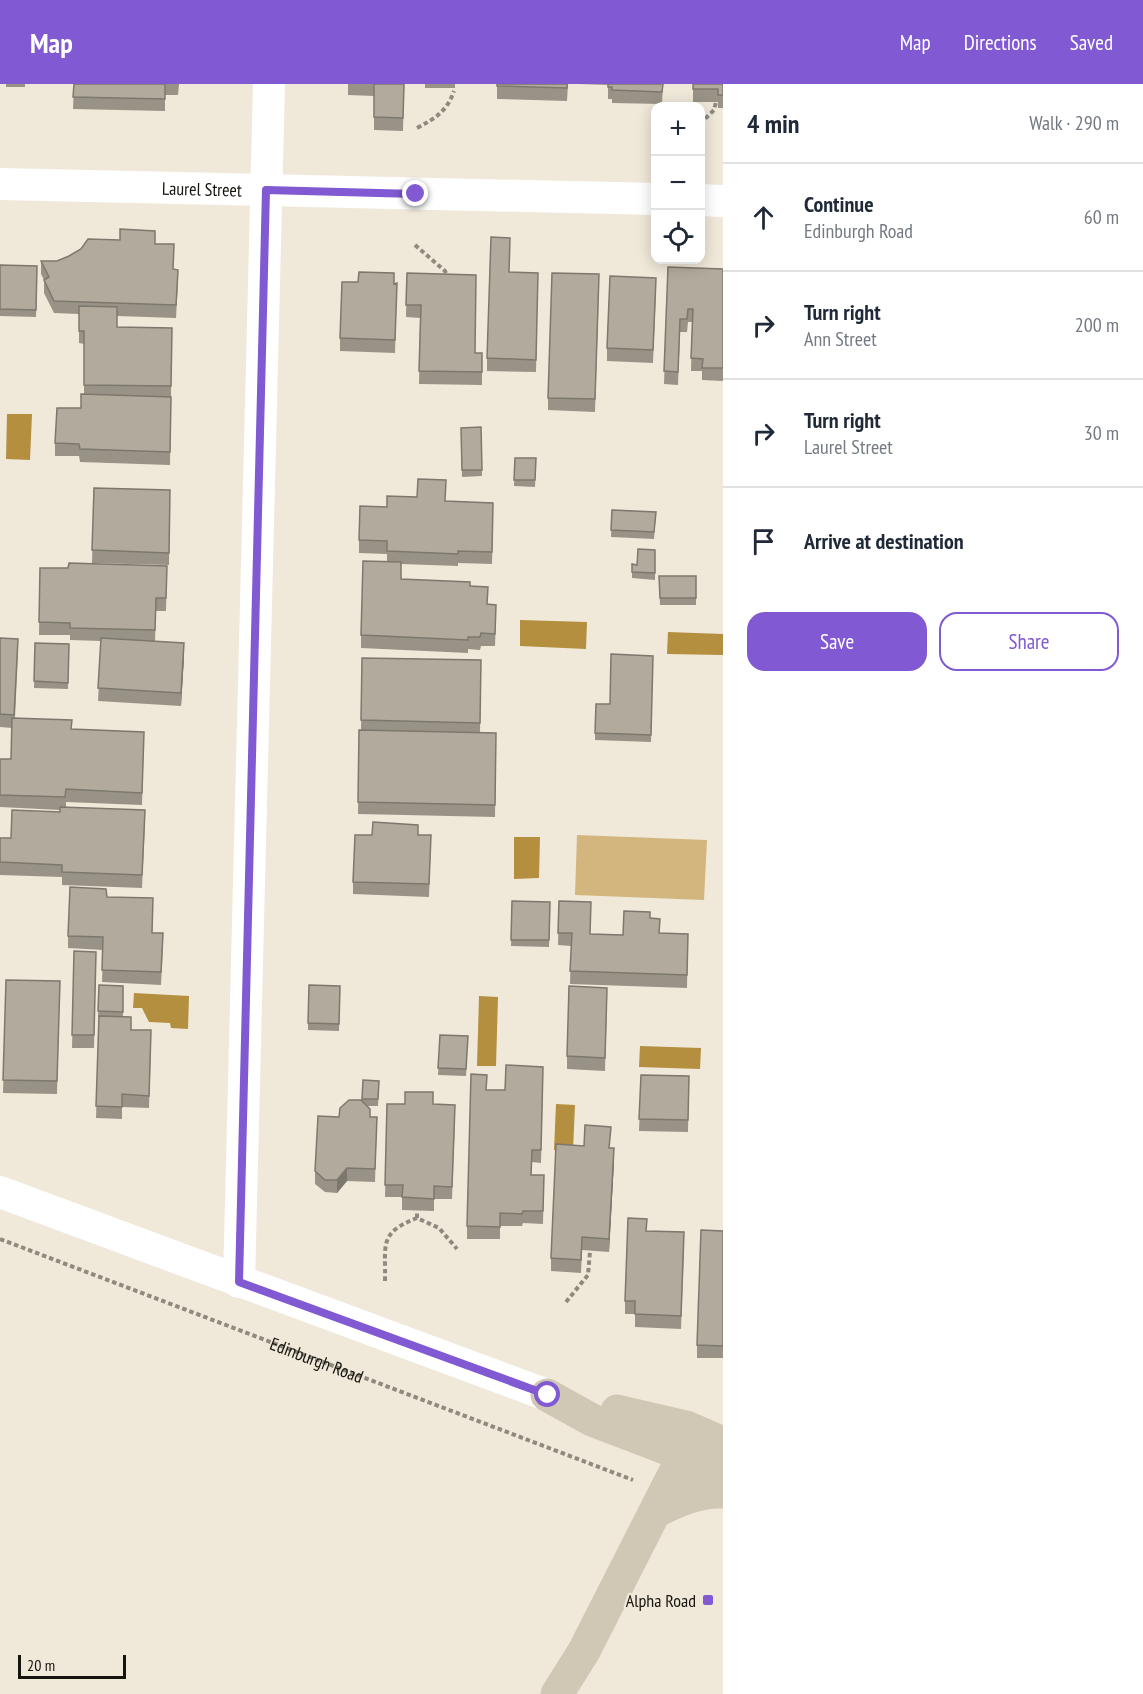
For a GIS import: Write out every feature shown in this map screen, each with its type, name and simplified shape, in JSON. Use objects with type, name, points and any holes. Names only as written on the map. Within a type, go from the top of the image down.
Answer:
[{"type":"main road","points":[[548,1395],[611,1427],[714,1460]]},
{"type":"main road","points":[[548,1395],[686,1428],[723,1443]]},
{"type":"main road","points":[[611,1427],[650,1464],[656,1480],[655,1512]]},
{"type":"main road","points":[[557,1694],[584,1651],[674,1474],[714,1460]]},
{"type":"main road","points":[[655,1512],[676,1500],[710,1491],[723,1492]]},
{"type":"street","points":[[239,1282],[268,84]]},
{"type":"street","name":"Laurel Street","points":[[0,184],[651,199]]},
{"type":"street","points":[[705,200],[723,201]]},
{"type":"street","points":[[0,1192],[548,1395]]},
{"type":"path","points":[[417,128],[440,116],[449,104],[454,91]]},
{"type":"path","points":[[705,118],[714,110],[716,102]]},
{"type":"path","points":[[415,245],[445,271],[448,287]]},
{"type":"path","points":[[417,1211],[417,1218]]},
{"type":"path","points":[[385,1281],[386,1237],[396,1226],[417,1218],[439,1228],[457,1249]]},
{"type":"path","name":"Edinburgh Road","points":[[0,1239],[633,1480]]},
{"type":"path","points":[[566,1302],[588,1275],[590,1251]]},
{"type":"shaded area","points":[[7,414],[32,414],[30,460],[6,459]]},
{"type":"shaded area","points":[[520,620],[587,622],[586,649],[520,646]]},
{"type":"shaded area","points":[[668,632],[723,634],[723,655],[667,654]]},
{"type":"shaded area","points":[[577,835],[707,840],[704,900],[575,895]]},
{"type":"shaded area","points":[[514,837],[540,837],[539,878],[514,879]]},
{"type":"shaded area","points":[[134,993],[189,996],[188,1029],[171,1028],[170,1023],[149,1022],[142,1008],[133,1008]]},
{"type":"shaded area","points":[[479,996],[498,997],[496,1066],[477,1066]]},
{"type":"shaded area","points":[[640,1046],[701,1048],[700,1069],[639,1067]]},
{"type":"shaded area","points":[[556,1104],[575,1105],[573,1151],[554,1150]]},
{"type":"building","points":[[74,84],[165,84],[165,99],[73,97]]},
{"type":"building","points":[[374,84],[404,84],[403,118],[374,117]]},
{"type":"building","points":[[497,84],[567,84],[567,88],[497,86]]},
{"type":"building","points":[[608,84],[663,84],[662,92],[612,90]]},
{"type":"building","points":[[693,84],[723,84],[723,95],[718,95],[718,89],[693,89]]},
{"type":"building","points":[[120,229],[155,231],[155,244],[174,244],[173,269],[178,270],[176,305],[54,301],[44,280],[49,277],[41,261],[57,261],[69,256],[81,249],[88,239],[120,240]]},
{"type":"building","points":[[491,237],[510,238],[509,272],[538,273],[536,360],[487,358]]},
{"type":"building","points":[[0,265],[37,266],[36,310],[0,309]]},
{"type":"building","points":[[668,267],[723,269],[723,368],[702,368],[703,359],[691,358],[693,309],[688,309],[687,319],[680,319],[678,372],[664,371]]},
{"type":"building","points":[[359,272],[394,273],[394,284],[397,283],[395,340],[340,338],[342,282],[358,282]]},
{"type":"building","points":[[407,273],[476,275],[475,353],[482,353],[482,372],[419,371],[421,305],[406,305]]},
{"type":"building","points":[[552,273],[599,274],[595,399],[548,398]]},
{"type":"building","points":[[610,276],[656,278],[653,350],[607,348]]},
{"type":"building","points":[[79,306],[117,307],[117,327],[172,328],[171,386],[84,385],[84,331],[79,331]]},
{"type":"building","points":[[81,394],[171,397],[170,452],[80,449],[79,444],[55,443],[57,408],[81,408]]},
{"type":"building","points":[[481,427],[482,470],[462,470],[461,428]]},
{"type":"building","points":[[515,458],[536,458],[535,480],[514,480]]},
{"type":"building","points":[[418,479],[446,480],[445,501],[493,503],[492,552],[458,551],[458,554],[387,551],[387,541],[359,540],[360,506],[387,507],[387,496],[417,497]]},
{"type":"building","points":[[94,488],[170,490],[169,553],[92,550]]},
{"type":"building","points":[[612,510],[656,512],[654,532],[611,530]]},
{"type":"building","points":[[638,549],[655,550],[655,573],[632,572],[632,564],[637,565]]},
{"type":"building","points":[[363,561],[401,562],[401,579],[470,582],[470,586],[488,587],[487,604],[496,605],[495,634],[481,633],[480,637],[468,637],[468,640],[361,635]]},
{"type":"building","points":[[69,563],[167,566],[166,598],[156,598],[155,630],[70,628],[70,623],[39,622],[40,568],[68,568]]},
{"type":"building","points":[[659,576],[696,576],[696,598],[660,598]]},
{"type":"building","points":[[0,638],[18,639],[14,715],[0,714]]},
{"type":"building","points":[[101,638],[184,643],[181,693],[98,688]]},
{"type":"building","points":[[35,643],[69,644],[68,683],[34,681]]},
{"type":"building","points":[[611,654],[653,656],[651,735],[595,733],[596,704],[610,704]]},
{"type":"building","points":[[362,658],[481,660],[480,723],[361,720]]},
{"type":"building","points":[[12,718],[72,720],[71,729],[144,732],[142,793],[66,789],[65,797],[0,795],[0,759],[11,759]]},
{"type":"building","points":[[359,730],[496,733],[495,805],[358,802]]},
{"type":"building","points":[[60,807],[145,810],[142,875],[62,872],[62,865],[0,862],[0,838],[11,838],[12,810],[60,812]]},
{"type":"building","points":[[373,822],[418,825],[418,835],[431,835],[429,884],[353,882],[355,835],[372,835]]},
{"type":"building","points":[[70,887],[106,889],[107,897],[153,898],[152,933],[163,933],[161,972],[102,970],[103,937],[68,936]]},
{"type":"building","points":[[512,901],[550,902],[549,940],[511,940]]},
{"type":"building","points":[[559,901],[591,902],[590,934],[623,935],[624,911],[650,912],[650,918],[660,919],[659,933],[688,934],[687,975],[570,971],[572,933],[558,933]]},
{"type":"building","points":[[74,951],[96,952],[94,1035],[72,1035]]},
{"type":"building","points":[[6,980],[60,981],[57,1081],[3,1080]]},
{"type":"building","points":[[99,985],[123,986],[123,1012],[98,1011]]},
{"type":"building","points":[[309,985],[340,986],[339,1024],[308,1023]]},
{"type":"building","points":[[569,986],[607,988],[605,1058],[567,1056]]},
{"type":"building","points":[[99,1016],[131,1017],[131,1030],[151,1030],[149,1096],[122,1094],[122,1107],[96,1106]]},
{"type":"building","points":[[440,1035],[468,1036],[466,1069],[438,1068]]},
{"type":"building","points":[[506,1065],[543,1067],[541,1150],[532,1150],[531,1175],[544,1175],[543,1211],[523,1211],[522,1214],[500,1213],[500,1227],[467,1226],[471,1074],[487,1075],[486,1090],[505,1090]]},
{"type":"building","points":[[641,1075],[689,1076],[688,1120],[639,1119]]},
{"type":"building","points":[[363,1080],[379,1081],[378,1099],[362,1099]]},
{"type":"building","points":[[405,1092],[433,1092],[433,1104],[455,1105],[452,1187],[434,1186],[434,1199],[402,1197],[403,1185],[385,1185],[387,1104],[405,1104]]},
{"type":"building","points":[[349,1100],[361,1100],[370,1109],[370,1117],[377,1117],[375,1169],[347,1168],[337,1180],[325,1180],[315,1171],[318,1116],[339,1117],[340,1108]]},
{"type":"building","points":[[585,1125],[611,1127],[609,1148],[614,1148],[609,1239],[582,1237],[581,1260],[551,1258],[556,1144],[584,1146]]},
{"type":"building","points":[[628,1218],[647,1219],[646,1231],[684,1232],[681,1316],[635,1314],[635,1301],[625,1301]]},
{"type":"building","points":[[701,1230],[723,1231],[723,1346],[697,1345]]},
{"type":"place","name":"Alpha Road","points":[[708,1600]]},
{"type":"route","points":[[416,194],[266,190],[239,1282],[548,1395]]}]
